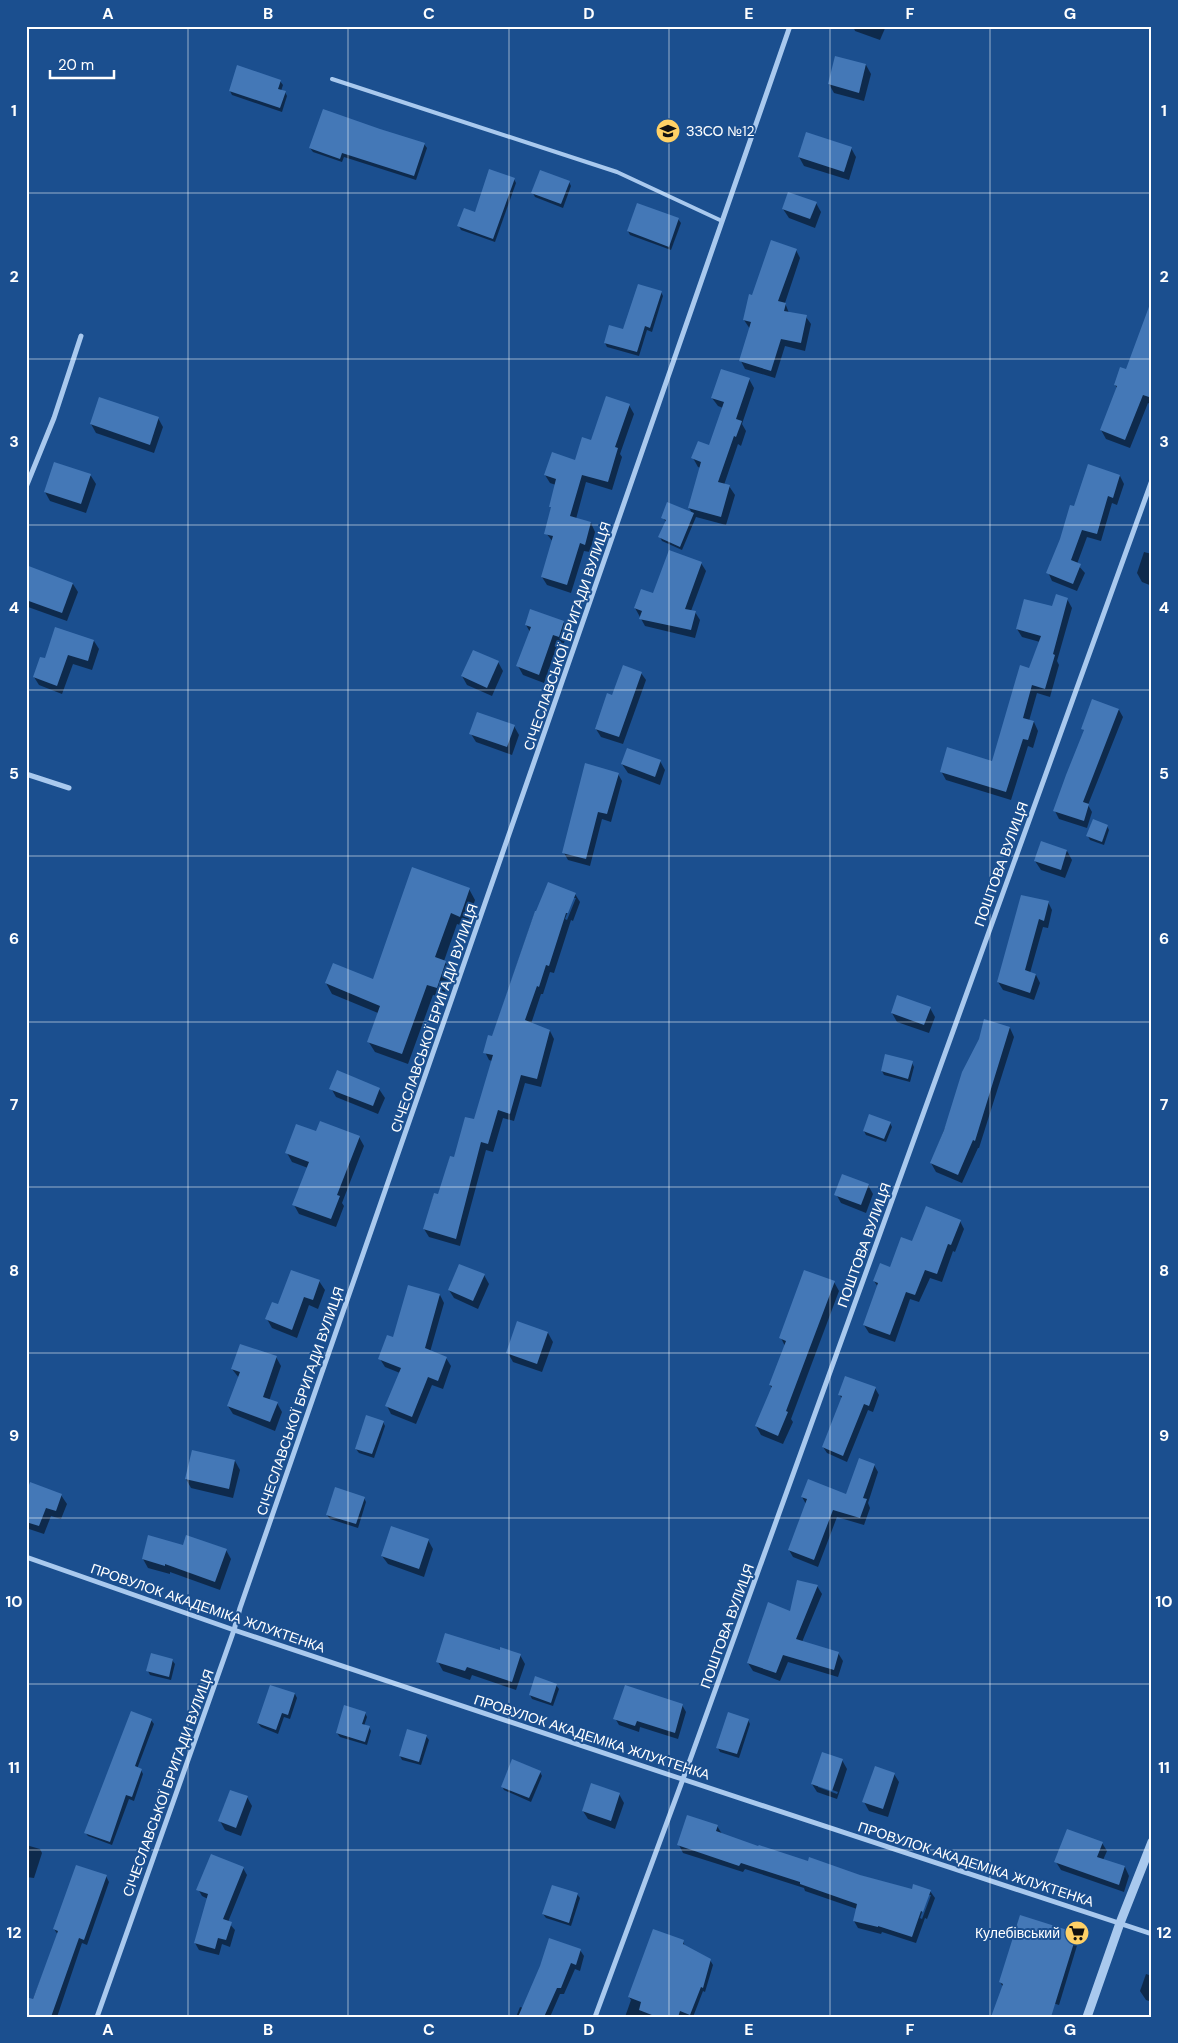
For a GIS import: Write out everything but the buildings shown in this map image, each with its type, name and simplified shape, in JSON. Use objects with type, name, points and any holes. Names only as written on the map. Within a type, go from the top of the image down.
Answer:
[{"type":"street","name":"СІЧЕСЛАВСЬКОЇ БРИГАДИ ВУЛИЦЯ","points":[[97,2017],[234,1630],[240,1608],[790,26]]},
{"type":"street","points":[[26,487],[54,418],[81,336]]},
{"type":"street","name":"ПОШТОВА ВУЛИЦЯ","points":[[595,2017],[690,1760],[1152,480]]},
{"type":"street","points":[[26,774],[69,788]]},
{"type":"street","name":"ПРОВУЛОК АКАДЕМІКА ЖЛУКТЕНКА","points":[[26,1556],[234,1630],[1152,1934]]},
{"type":"street","points":[[1088,2017],[1120,1923],[1152,1842]]},
{"type":"lane","points":[[332,79],[617,172],[722,221]]},
{"type":"place","name":"ЗЗСО №12","points":[[668,131]]},
{"type":"place","name":"Кулебівський","points":[[1077,1933]]}]
